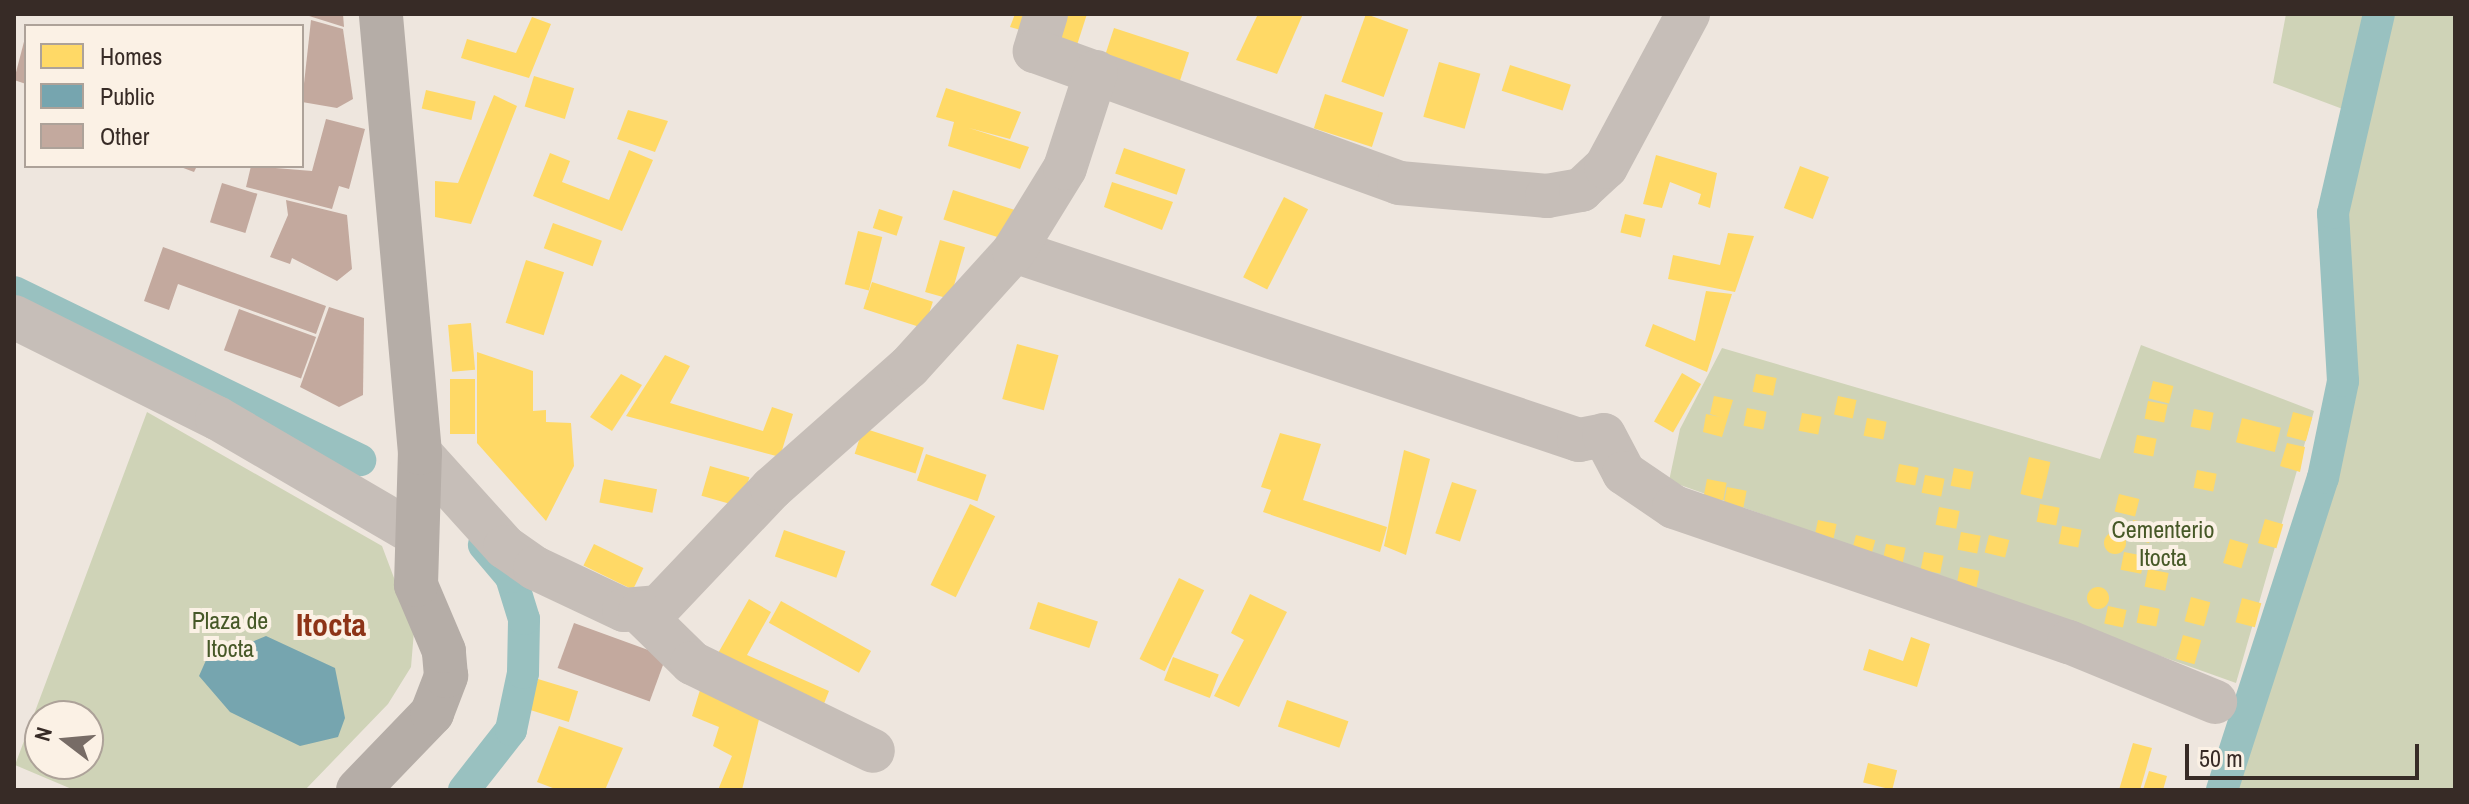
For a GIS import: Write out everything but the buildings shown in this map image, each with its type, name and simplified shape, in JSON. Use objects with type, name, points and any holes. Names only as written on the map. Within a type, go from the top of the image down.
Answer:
[{"type":"main road","points":[[362,787],[432,713],[446,676],[444,651],[416,585],[414,533],[420,453],[381,14]]},
{"type":"street","points":[[1046,14],[1035,51],[1399,183],[1547,196],[1581,190],[1606,167],[1688,14]]},
{"type":"street","points":[[640,612],[678,592],[772,488],[909,367],[1014,251],[1065,168],[1096,72]]},
{"type":"street","points":[[1014,251],[1579,440],[1604,435],[1624,473],[1674,507],[2069,642],[2215,702]]},
{"type":"street","points":[[14,317],[217,418],[414,533]]},
{"type":"street","points":[[420,453],[515,554],[566,585],[640,612],[692,663],[873,751]]},
{"type":"green space","points":[[2286,14],[2455,14],[2455,790],[2222,790],[2323,478],[2343,381],[2333,213],[2356,114],[2273,83]]},
{"type":"green space","name":"Cementerio Itocta","points":[[2141,345],[2314,411],[2236,683],[1669,481],[1680,429],[1722,348],[2100,459]]},
{"type":"green space","name":"Plaza de Itocta","points":[[147,412],[382,546],[414,631],[411,667],[388,704],[305,790],[74,790],[50,780],[104,780],[104,700],[39,700]]},
{"type":"green space","name":"Plaza de Itocta","points":[[24,741],[24,769],[15,765]]},
{"type":"waterway","points":[[2222,790],[2323,478],[2343,381],[2333,213],[2379,14]]},
{"type":"waterway","points":[[14,292],[360,460]]},
{"type":"waterway","points":[[464,790],[511,730],[523,673],[524,619],[511,577],[484,545]]},
{"type":"district","name":"Itocta","points":[[331,625]]}]
